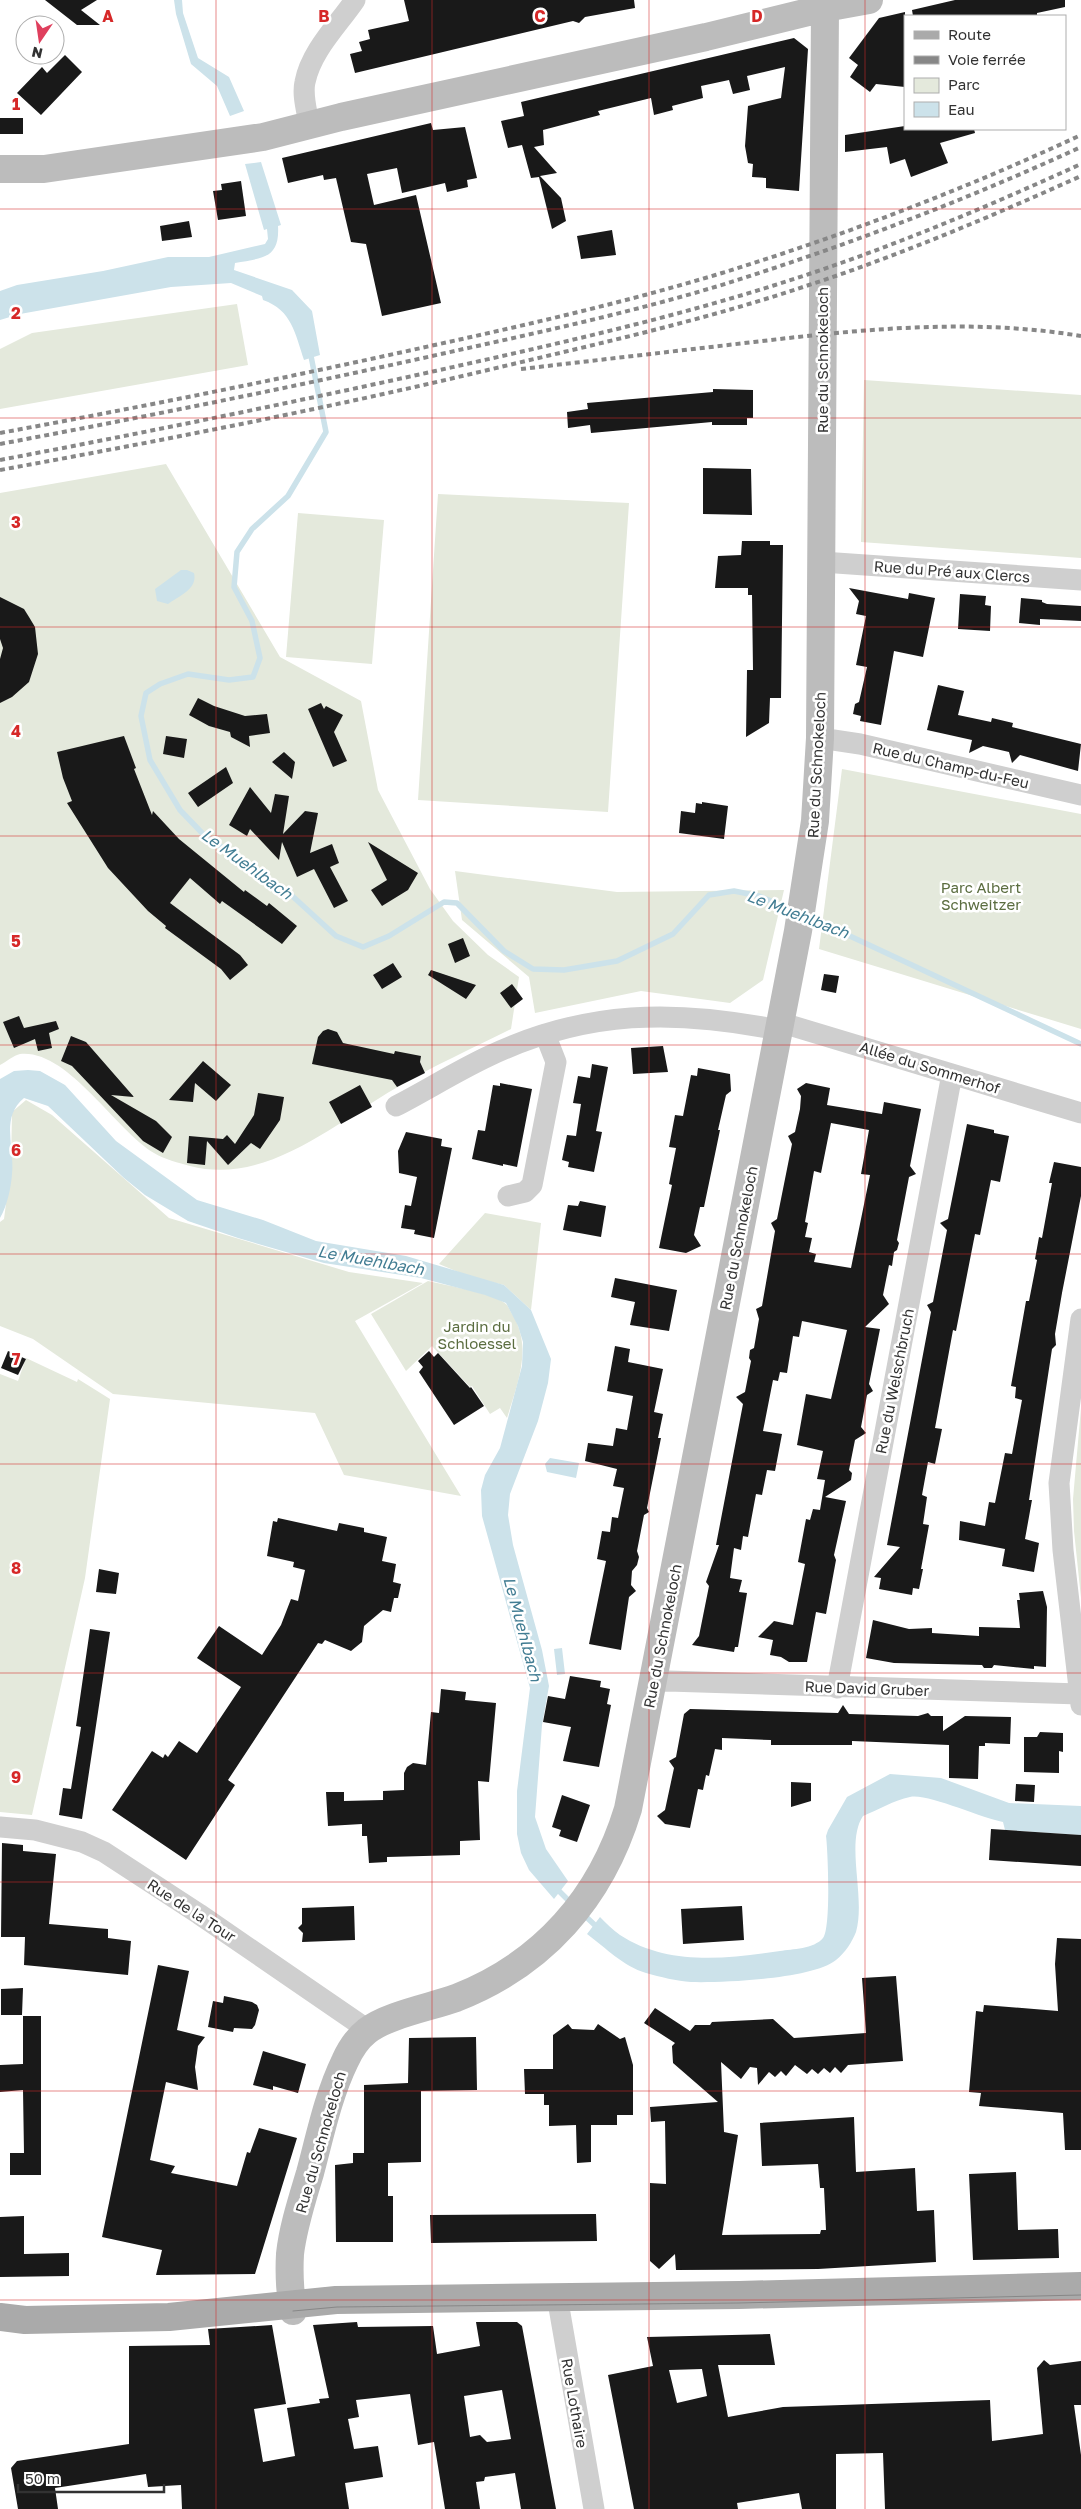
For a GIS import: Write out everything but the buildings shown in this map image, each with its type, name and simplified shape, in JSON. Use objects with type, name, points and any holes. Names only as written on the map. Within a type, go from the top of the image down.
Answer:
[{"type":"main road","points":[[0,2324],[170,2321],[336,2300],[758,2294],[1081,2286]]},
{"type":"main road","points":[[0,2317],[25,2320],[169,2317],[292,2307]]},
{"type":"street","points":[[309,124],[304,83],[308,71],[320,48],[355,0]]},
{"type":"street","points":[[0,169],[44,168],[263,137],[309,124],[706,37],[825,8],[869,0]]},
{"type":"street","name":"Rue du Schnokeloch","points":[[292,2307],[290,2256],[292,2241],[319,2137],[345,2061],[358,2039],[368,2030],[389,2020],[455,1998],[492,1981],[520,1964],[565,1924],[583,1904],[609,1860],[624,1825],[654,1682],[778,1026],[798,931],[815,821],[820,738],[825,8]]},
{"type":"street","name":"Rue du Pré aux Clercs","points":[[822,562],[1081,580]]},
{"type":"street","name":"Rue du Champ-du-Feu","points":[[820,738],[860,744],[1081,795]]},
{"type":"street","name":"Allée du Sommerhof","points":[[396,1106],[490,1056],[544,1034],[589,1022],[644,1016],[716,1018],[778,1026],[1081,1112]]},
{"type":"street","points":[[508,1196],[525,1192],[532,1185],[556,1062],[544,1034]]},
{"type":"street","name":"Rue du Welschbruch","points":[[837,1688],[952,1074]]},
{"type":"street","points":[[1080,1699],[1063,1550],[1060,1483],[1081,1319]]},
{"type":"street","name":"Rue David Gruber","points":[[654,1682],[668,1681],[1080,1699]]},
{"type":"street","name":"Rue de la Tour","points":[[0,1827],[35,1830],[82,1842],[104,1852],[207,1919],[368,2030]]},
{"type":"street","name":"Rue Lothaire","points":[[557,2296],[594,2509]]},
{"type":"green space","points":[[237,304],[248,365],[0,409],[0,349],[32,333]]},
{"type":"green space","points":[[864,380],[1081,395],[1081,558],[861,542]]},
{"type":"green space","points":[[166,464],[280,657],[361,701],[378,790],[430,889],[453,921],[488,955],[519,977],[511,1029],[410,1080],[299,1148],[246,1167],[218,1170],[190,1166],[154,1153],[139,1142],[73,1077],[56,1064],[38,1056],[20,1054],[0,1065],[0,493]]},
{"type":"green space","points":[[438,494],[629,503],[608,812],[418,800]]},
{"type":"green space","points":[[298,513],[384,520],[372,664],[286,657]]},
{"type":"green space","name":"Parc Albert Schweitzer","points":[[842,769],[1081,814],[1081,1029],[819,949]]},
{"type":"green space","points":[[455,871],[617,892],[784,890],[763,980],[730,1003],[641,991],[535,1013],[529,977],[462,920]]},
{"type":"green space","points":[[26,1100],[52,1115],[169,1218],[349,1272],[423,1283],[355,1321],[461,1496],[344,1475],[315,1413],[113,1394],[33,1339],[0,1326],[0,1222],[4,1219],[11,1165],[12,1112]]},
{"type":"green space","name":"Jardin du Schloessel","points":[[485,1213],[541,1223],[531,1310],[504,1285],[470,1277],[439,1264]]},
{"type":"green space","name":"Jardin du Schloessel","points":[[428,1281],[492,1297],[500,1300],[509,1308],[519,1329],[522,1355],[521,1368],[507,1418],[500,1408],[490,1414],[472,1386],[470,1387],[432,1346],[406,1371],[371,1314]]},
{"type":"green space","points":[[26,1358],[77,1382],[78,1379],[110,1399],[85,1578],[32,1815],[0,1812],[0,1374],[18,1381]]},
{"type":"green space","points":[[1081,1408],[1081,1598],[1074,1531],[1073,1499]]},
{"type":"water","points":[[174,0],[182,0],[183,13],[198,58],[229,77],[244,111],[230,116],[217,86],[191,64],[176,14]]},
{"type":"water","points":[[261,162],[281,225],[278,226],[276,245],[272,251],[261,258],[235,263],[234,270],[292,290],[312,311],[320,355],[304,360],[295,332],[280,310],[273,304],[263,300],[262,296],[231,283],[171,287],[20,314],[0,320],[0,291],[17,285],[103,271],[168,257],[209,257],[265,244],[268,239],[267,229],[264,230],[245,164]]},
{"type":"water","points":[[181,570],[194,573],[193,583],[190,588],[168,604],[157,601],[155,589]]},
{"type":"water","points":[[14,1071],[40,1071],[65,1085],[116,1141],[197,1200],[263,1220],[316,1241],[406,1256],[504,1285],[531,1310],[551,1359],[548,1383],[538,1421],[510,1494],[508,1515],[513,1545],[542,1650],[549,1686],[542,1725],[535,1817],[546,1849],[568,1881],[554,1899],[529,1870],[521,1853],[517,1834],[517,1791],[530,1688],[482,1516],[481,1490],[485,1475],[500,1448],[522,1366],[523,1342],[518,1326],[506,1303],[485,1295],[421,1278],[324,1263],[188,1221],[145,1195],[124,1178],[48,1106],[24,1098],[12,1114],[10,1123],[12,1164],[10,1191],[0,1218],[0,1079]]},
{"type":"water","points":[[550,1458],[579,1463],[576,1478],[547,1472],[545,1464]]},
{"type":"water","points":[[562,1648],[565,1674],[557,1675],[554,1649]]},
{"type":"water","points":[[890,1774],[941,1778],[1009,1803],[1081,1806],[1081,1835],[1005,1830],[1003,1822],[941,1802],[918,1797],[898,1800],[863,1816],[858,1827],[856,1841],[859,1903],[856,1932],[845,1951],[836,1960],[808,1972],[766,1979],[724,1982],[680,1981],[646,1973],[630,1966],[587,1934],[600,1917],[620,1935],[638,1945],[657,1952],[698,1958],[718,1958],[797,1949],[819,1942],[826,1932],[827,1920],[828,1872],[826,1836],[828,1830],[847,1797]]},
{"type":"waterway","name":"Le Muehlbach","points":[[310,351],[326,432],[288,496],[252,529],[237,552],[234,587],[252,621],[260,658],[253,677],[229,680],[188,674],[160,684],[146,693],[141,716],[150,760],[180,810],[204,835],[289,893],[336,936],[363,947],[389,936],[444,902],[457,903],[504,951],[533,969],[564,970],[617,961],[673,934],[709,895],[734,891],[759,896],[794,911]]},
{"type":"waterway","name":"Le Muehlbach","points":[[807,916],[1081,1044]]},
{"type":"waterway","name":"Le Muehlbach","points":[[555,1887],[571,1903]]},
{"type":"waterway","name":"Le Muehlbach","points":[[582,1913],[599,1929]]},
{"type":"tram line","points":[[293,2311],[337,2307],[738,2303],[1081,2295]]},
{"type":"railway","points":[[0,433],[368,359],[535,323],[647,294],[722,273],[859,227],[993,174],[1081,135]]},
{"type":"railway","points":[[0,444],[324,379],[544,331],[655,304],[728,283],[862,237],[1038,167],[1081,147]]},
{"type":"railway","points":[[0,460],[373,385],[687,311],[790,280],[872,252],[1022,191],[1081,164]]},
{"type":"railway","points":[[0,470],[370,397],[687,321],[765,299],[874,262],[978,221],[1081,176]]},
{"type":"railway","points":[[521,369],[795,337],[918,327],[999,328],[1081,336]]}]
